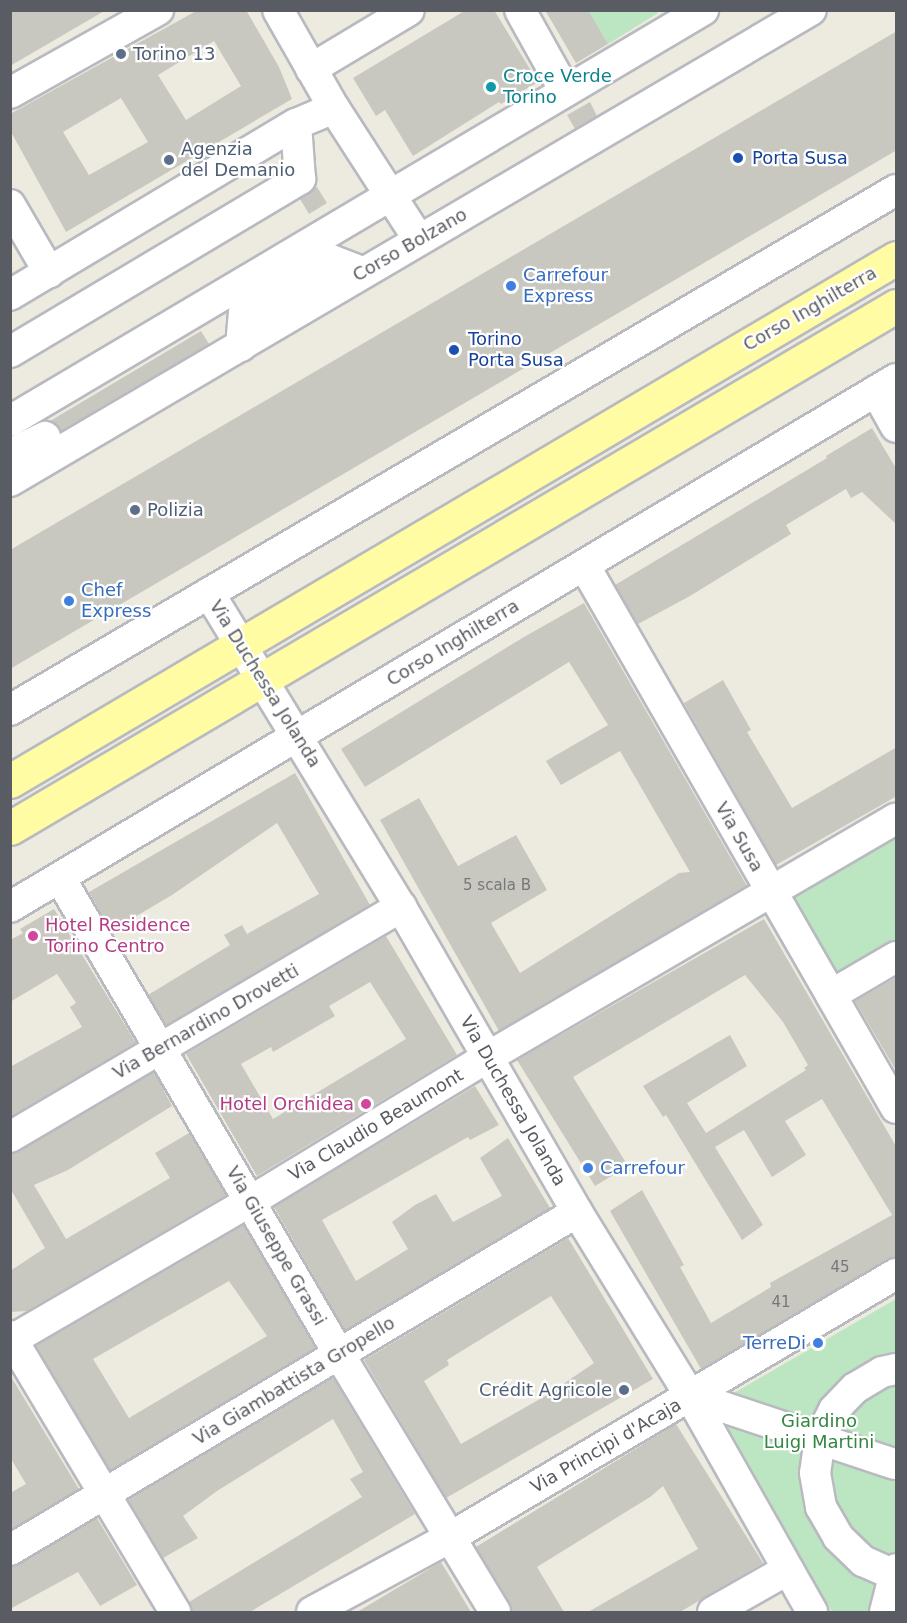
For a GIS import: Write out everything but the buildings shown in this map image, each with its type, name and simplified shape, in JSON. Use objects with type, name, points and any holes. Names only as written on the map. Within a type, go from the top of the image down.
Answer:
[{"type":"main road","name":"Corso Inghilterra","points":[[16,775],[897,258]]},
{"type":"main road","points":[[10,828],[897,306]]},
{"type":"street","points":[[10,93],[158,10]]},
{"type":"street","points":[[278,10],[334,108],[419,240]]},
{"type":"street","points":[[311,69],[409,10]]},
{"type":"street","points":[[520,10],[565,91]]},
{"type":"street","points":[[10,421],[703,10]]},
{"type":"street","name":"Corso Bolzano","points":[[10,481],[241,346],[244,313],[331,260],[363,272],[811,10]]},
{"type":"street","points":[[10,295],[296,124],[334,108]]},
{"type":"street","points":[[10,352],[300,179],[296,124]]},
{"type":"street","points":[[10,710],[897,190]]},
{"type":"street","points":[[10,205],[49,272]]},
{"type":"street","points":[[886,385],[897,427]]},
{"type":"street","name":"Corso Inghilterra","points":[[10,907],[886,385]]},
{"type":"street","points":[[10,454],[45,438]]},
{"type":"street","name":"Via Susa","points":[[584,565],[770,892],[897,1108]]},
{"type":"street","name":"Via Duchessa Jolanda","points":[[209,593],[401,907],[577,1212],[690,1396],[812,1612]]},
{"type":"street","name":"Via Claudio Beaumont","points":[[11,1339],[251,1201],[488,1057],[897,819]]},
{"type":"street","name":"Via Giuseppe Grassi","points":[[60,878],[339,1354],[495,1612]]},
{"type":"street","name":"Via Bernardino Drovetti","points":[[10,1137],[401,907]]},
{"type":"street","points":[[831,995],[897,957]]},
{"type":"street","name":"Via Giambattista Gropello","points":[[10,1550],[577,1212]]},
{"type":"street","name":"Via Principi d'Acaja","points":[[312,1612],[449,1538],[897,1274]]},
{"type":"street","points":[[11,1339],[175,1612]]},
{"type":"street","points":[[885,1612],[896,1574],[863,1561],[838,1538],[821,1507],[815,1473],[820,1438],[834,1410],[855,1388],[882,1372],[897,1369]]},
{"type":"street","points":[[690,1396],[820,1438],[896,1468]]},
{"type":"street","points":[[713,1612],[787,1570]]},
{"type":"green space","points":[[588,11],[657,11],[658,13],[608,44]]},
{"type":"green space","points":[[896,833],[896,943],[839,978],[791,897]]},
{"type":"green space","name":"Giardino Luigi Martini","points":[[896,1299],[896,1612],[832,1612],[715,1404]]},
{"type":"place","name":"Torino 13","points":[[121,54]]},
{"type":"place","name":"Croce Verde Torino","points":[[491,87]]},
{"type":"place","name":"Porta Susa","points":[[738,158]]},
{"type":"place","name":"Agenzia del Demanio","points":[[169,160]]},
{"type":"place","name":"Carrefour Express","points":[[511,286]]},
{"type":"place","name":"Torino Porta Susa","points":[[454,350]]},
{"type":"place","name":"Polizia","points":[[135,510]]},
{"type":"place","name":"Chef Express","points":[[69,601]]},
{"type":"place","name":"Hotel Residence Torino Centro","points":[[33,936]]},
{"type":"place","name":"Hotel Orchidea","points":[[366,1104]]},
{"type":"place","name":"Carrefour","points":[[588,1168]]},
{"type":"place","name":"TerreDi","points":[[818,1343]]},
{"type":"place","name":"Crédit Agricole","points":[[624,1390]]}]
